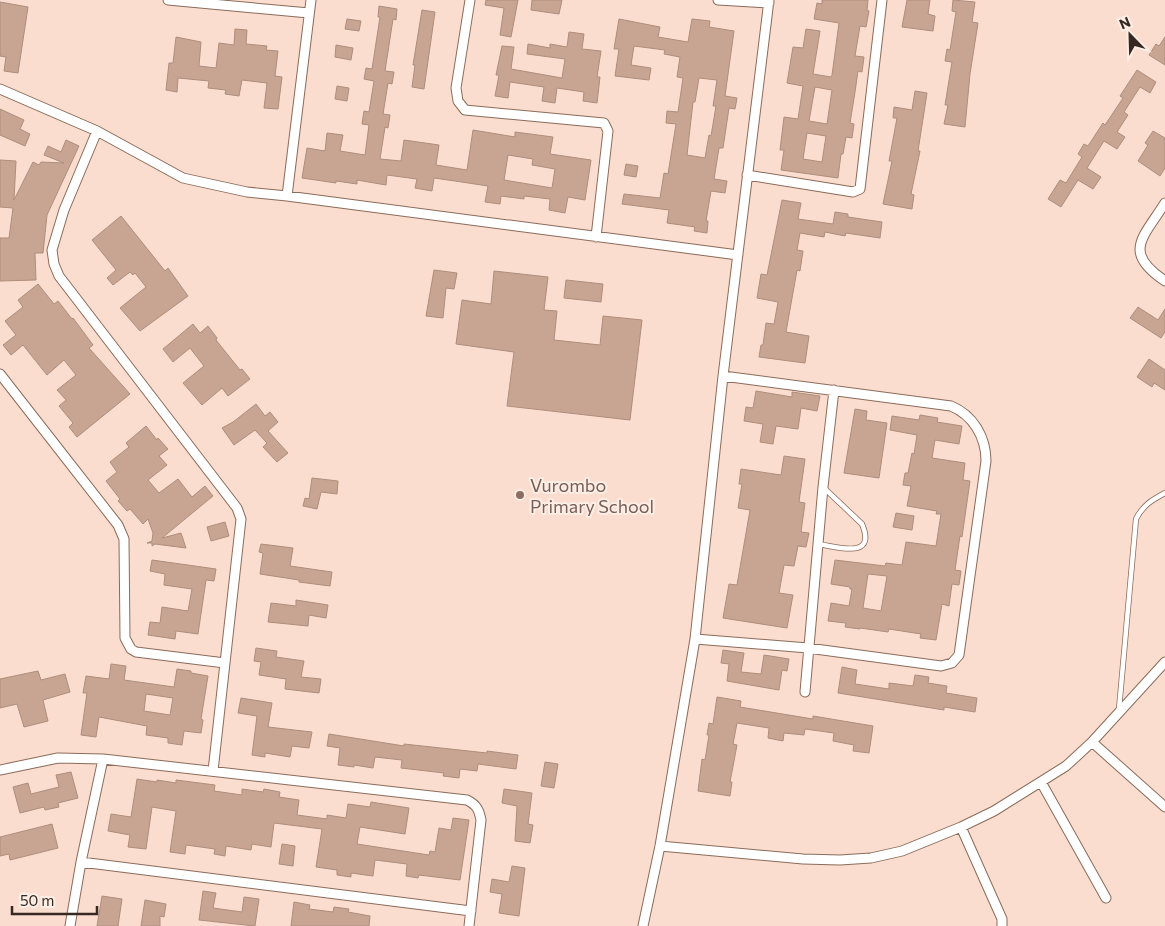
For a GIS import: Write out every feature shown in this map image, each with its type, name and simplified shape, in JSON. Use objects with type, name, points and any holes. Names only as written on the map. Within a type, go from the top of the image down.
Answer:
[{"type":"street","points":[[168,0],[309,13]]},
{"type":"street","points":[[286,196],[311,0]]},
{"type":"street","points":[[470,0],[456,88],[458,101],[465,110],[604,123],[608,131],[596,237]]},
{"type":"street","points":[[643,926],[660,846],[695,639],[723,376],[769,1],[718,0]]},
{"type":"street","points":[[747,174],[853,192],[860,189],[882,0]]},
{"type":"street","points":[[0,89],[97,131],[183,178],[247,192],[738,255]]},
{"type":"street","points":[[97,131],[64,210],[52,250],[54,264],[59,276],[238,508],[241,519],[213,771]]},
{"type":"street","points":[[1165,203],[1139,243],[1139,253],[1150,271],[1165,281]]},
{"type":"street","points":[[0,374],[112,517],[122,533],[124,539],[125,638],[131,650],[225,663]]},
{"type":"street","points":[[695,639],[808,648],[942,666],[952,663],[959,655],[986,461],[986,452],[974,422],[961,410],[950,406],[723,376]]},
{"type":"street","points":[[805,692],[823,487],[834,390]]},
{"type":"street","points":[[660,846],[803,859],[870,858],[902,851],[961,827],[994,811],[1066,766],[1092,742],[1165,662]]},
{"type":"street","points":[[1092,742],[1165,807]]},
{"type":"street","points":[[0,770],[58,758],[103,759],[467,800],[475,804],[481,820],[469,926]]},
{"type":"street","points":[[70,926],[81,862],[103,759]]},
{"type":"street","points":[[1041,782],[1106,898]]},
{"type":"street","points":[[961,827],[1002,919],[1002,926]]},
{"type":"street","points":[[81,862],[471,911]]},
{"type":"lane","points":[[818,544],[854,550],[864,544],[865,531],[862,524],[823,487]]},
{"type":"lane","points":[[1119,713],[1136,519],[1148,502],[1165,493]]},
{"type":"building","points":[[486,0],[518,0],[511,37],[500,35],[504,8],[485,5]]},
{"type":"building","points":[[532,0],[562,0],[559,14],[531,10]]},
{"type":"building","points":[[822,0],[868,0],[867,10],[869,11],[866,27],[860,26],[855,56],[864,57],[862,72],[858,71],[850,123],[854,124],[852,138],[846,137],[843,154],[841,154],[838,178],[781,170],[784,150],[780,150],[784,117],[798,119],[803,86],[787,83],[793,47],[803,48],[806,29],[820,31],[813,74],[831,77],[832,75],[839,23],[814,19],[817,3],[822,4]],"holes":[[[815,87],[832,90],[827,124],[809,121]],[[807,133],[826,136],[822,162],[803,159]]]},
{"type":"building","points":[[907,0],[930,0],[928,14],[935,16],[933,31],[902,27]]},
{"type":"building","points":[[953,0],[975,2],[972,22],[978,23],[970,74],[965,127],[944,124],[948,105],[945,105],[952,62],[945,61],[947,49],[950,50],[956,12],[952,11]]},
{"type":"building","points":[[0,2],[28,7],[18,73],[4,71],[6,57],[0,56]]},
{"type":"building","points":[[379,6],[397,9],[396,20],[393,19],[385,71],[394,72],[392,84],[388,83],[383,114],[390,115],[388,128],[385,127],[380,159],[401,161],[404,140],[439,145],[436,165],[467,170],[473,130],[515,137],[515,132],[553,137],[550,154],[591,160],[585,200],[568,197],[565,213],[549,210],[550,199],[524,196],[524,199],[501,196],[500,204],[485,202],[488,186],[434,178],[432,191],[415,188],[417,179],[387,175],[386,185],[357,180],[357,184],[302,178],[307,148],[325,151],[327,133],[343,135],[340,151],[365,155],[369,125],[362,124],[364,111],[369,112],[374,81],[364,79],[366,68],[372,69],[380,17],[378,17]],"holes":[[[508,155],[533,159],[532,165],[555,169],[552,188],[504,180]]]},
{"type":"building","points":[[422,10],[435,12],[424,89],[412,87],[415,65],[413,65]]},
{"type":"building","points":[[347,19],[361,21],[359,31],[345,29]]},
{"type":"building","points":[[619,19],[660,27],[658,37],[688,42],[692,19],[710,21],[709,27],[734,31],[725,96],[737,98],[735,109],[729,108],[723,148],[719,148],[714,179],[727,181],[725,193],[711,191],[706,221],[708,221],[707,233],[694,231],[695,227],[667,223],[669,210],[622,204],[624,194],[660,198],[664,173],[668,174],[676,124],[666,123],[667,111],[678,112],[683,78],[677,77],[680,57],[664,54],[665,50],[634,46],[631,65],[651,68],[649,80],[615,76],[619,49],[614,49]],"holes":[[[699,78],[717,80],[713,106],[716,106],[705,158],[687,155],[693,102],[695,102]]]},
{"type":"building","points":[[235,29],[247,30],[246,44],[267,46],[266,50],[278,51],[275,76],[282,77],[278,109],[264,108],[267,83],[242,80],[239,96],[225,94],[226,90],[208,88],[209,81],[178,78],[177,92],[166,90],[169,63],[173,63],[176,37],[201,42],[199,66],[216,68],[219,43],[234,45]]},
{"type":"building","points":[[569,32],[584,34],[582,49],[601,51],[597,77],[600,77],[597,103],[583,101],[584,92],[557,88],[555,103],[542,101],[544,87],[510,82],[508,98],[495,96],[499,75],[496,75],[502,46],[514,47],[511,69],[562,78],[565,59],[527,54],[528,44],[550,48],[550,44],[567,47]]},
{"type":"building","points":[[1165,37],[1165,65],[1149,55],[1156,44],[1159,46]]},
{"type":"building","points":[[336,45],[353,48],[351,60],[335,57]]},
{"type":"building","points":[[1137,70],[1156,82],[1150,93],[1140,87],[1124,112],[1128,115],[1117,132],[1125,137],[1117,149],[1104,141],[1087,168],[1101,177],[1093,189],[1078,180],[1061,207],[1048,199],[1060,180],[1066,183],[1082,157],[1078,154],[1084,144],[1088,146],[1103,123],[1105,125],[1123,98],[1120,96]]},
{"type":"building","points":[[337,86],[349,88],[347,101],[335,99]]},
{"type":"building","points":[[915,91],[927,93],[918,151],[920,151],[911,194],[914,195],[912,209],[883,204],[892,161],[889,161],[897,118],[893,118],[894,107],[912,110]]},
{"type":"building","points":[[0,109],[24,120],[20,129],[30,134],[25,146],[0,135]]},
{"type":"building","points":[[1153,131],[1165,138],[1165,168],[1160,176],[1138,161],[1148,145],[1145,143]]},
{"type":"building","points":[[66,140],[79,146],[47,215],[43,253],[35,253],[36,280],[0,281],[0,238],[9,238],[13,208],[0,207],[0,160],[16,161],[14,200],[33,162],[39,165],[41,162],[64,163],[44,155],[48,146],[61,152]]},
{"type":"building","points":[[626,164],[638,166],[636,177],[624,175]]},
{"type":"building","points":[[782,200],[801,203],[798,219],[833,224],[835,212],[848,214],[848,217],[882,222],[880,238],[846,233],[845,236],[825,232],[824,237],[800,233],[797,250],[803,251],[800,271],[797,270],[786,332],[809,336],[805,363],[759,357],[766,323],[774,324],[778,302],[757,298],[761,274],[767,275]]},
{"type":"building","points":[[121,216],[165,271],[168,268],[188,296],[140,331],[120,308],[146,287],[135,273],[133,275],[130,272],[113,285],[107,278],[116,270],[92,240]]},
{"type":"building","points":[[434,270],[457,273],[454,289],[446,288],[443,318],[426,316]]},
{"type":"building","points":[[494,271],[548,277],[544,310],[557,311],[554,340],[600,345],[603,316],[642,320],[630,420],[507,406],[514,352],[456,344],[462,300],[491,304]]},
{"type":"building","points":[[566,280],[603,284],[601,302],[564,298]]},
{"type":"building","points":[[38,284],[54,304],[58,301],[73,318],[93,345],[89,348],[130,394],[77,437],[69,427],[73,423],[59,406],[66,400],[57,390],[76,375],[64,360],[47,375],[23,345],[11,355],[3,345],[16,335],[5,321],[23,307],[18,300]]},
{"type":"building","points":[[1138,307],[1158,320],[1165,309],[1165,332],[1161,338],[1130,318]]},
{"type":"building","points":[[193,324],[200,333],[208,326],[217,338],[216,340],[240,370],[242,369],[250,379],[228,396],[222,388],[202,405],[183,383],[204,366],[190,348],[173,362],[163,349]]},
{"type":"building","points":[[1149,359],[1165,370],[1165,390],[1154,383],[1152,387],[1137,377]]},
{"type":"building","points":[[756,391],[792,397],[792,392],[820,396],[817,411],[801,408],[798,429],[776,426],[773,444],[760,442],[763,424],[744,421],[746,407],[753,408]]},
{"type":"building","points":[[256,404],[265,416],[270,412],[278,422],[268,431],[288,453],[277,462],[263,447],[267,443],[255,430],[234,445],[222,428]]},
{"type":"building","points":[[855,409],[867,411],[866,420],[887,423],[879,478],[844,473]]},
{"type":"building","points":[[920,415],[938,418],[937,422],[962,426],[959,444],[935,440],[932,458],[965,463],[963,480],[970,481],[955,570],[961,571],[959,585],[952,584],[949,606],[942,604],[936,640],[920,638],[921,634],[889,629],[888,632],[845,627],[846,623],[828,621],[831,603],[849,606],[852,589],[831,584],[835,560],[885,566],[886,563],[902,565],[906,542],[936,546],[941,514],[936,514],[937,511],[907,506],[911,486],[903,485],[905,473],[908,473],[912,453],[914,454],[917,435],[890,430],[892,416],[919,420]],"holes":[[[868,574],[887,576],[881,611],[863,608]]]},
{"type":"building","points":[[146,426],[157,440],[158,438],[168,449],[159,456],[167,465],[148,480],[159,493],[178,479],[192,497],[205,486],[213,496],[162,538],[181,533],[186,548],[155,544],[152,546],[152,543],[147,543],[152,541],[153,533],[148,519],[143,524],[130,509],[127,511],[118,501],[120,499],[106,481],[117,472],[110,462],[129,447],[126,443]]},
{"type":"building","points":[[784,456],[805,459],[799,502],[805,503],[801,532],[809,533],[806,547],[798,546],[794,566],[784,565],[779,593],[793,595],[787,628],[723,618],[729,584],[737,585],[750,510],[738,508],[742,484],[739,484],[741,469],[781,475]]},
{"type":"building","points":[[312,478],[338,481],[337,494],[321,492],[317,509],[303,506],[305,498],[309,499]]},
{"type":"building","points":[[896,513],[914,516],[912,530],[893,527]]},
{"type":"building","points":[[225,522],[229,536],[211,541],[207,527]]},
{"type":"building","points":[[261,544],[293,548],[290,566],[332,572],[330,586],[260,574],[263,553],[259,552]]},
{"type":"building","points":[[152,560],[216,569],[214,581],[206,580],[198,634],[176,631],[175,639],[148,635],[150,622],[160,623],[162,607],[188,611],[192,589],[164,585],[165,574],[150,571]]},
{"type":"building","points":[[296,600],[328,605],[326,618],[309,615],[308,626],[268,622],[271,603],[296,606]]},
{"type":"building","points":[[256,648],[277,651],[276,657],[304,661],[301,677],[321,679],[319,693],[285,689],[286,679],[259,675],[261,662],[254,661]]},
{"type":"building","points":[[723,650],[744,653],[741,672],[761,674],[764,655],[789,659],[787,671],[782,670],[779,690],[727,681],[729,664],[721,663]]},
{"type":"building","points":[[111,664],[126,666],[124,680],[174,687],[177,669],[208,676],[201,719],[203,720],[201,733],[184,731],[182,745],[168,743],[168,738],[146,735],[147,726],[99,717],[96,737],[81,735],[87,693],[83,693],[86,676],[109,679]],"holes":[[[146,694],[173,698],[170,715],[144,711]]]},
{"type":"building","points":[[842,667],[857,670],[855,684],[889,689],[889,683],[913,686],[915,675],[929,677],[928,683],[947,686],[946,693],[977,698],[975,712],[944,707],[944,710],[838,693]]},
{"type":"building","points":[[38,671],[41,680],[65,674],[70,692],[43,700],[48,721],[24,727],[17,704],[0,708],[0,679]]},
{"type":"building","points":[[717,697],[741,701],[740,707],[813,719],[813,716],[873,726],[869,753],[853,751],[854,745],[833,741],[834,733],[805,729],[804,735],[784,733],[783,741],[768,738],[769,728],[737,723],[733,744],[737,745],[730,782],[732,782],[730,796],[698,791],[702,759],[705,760],[709,723],[713,724]]},
{"type":"building","points":[[241,698],[272,703],[268,727],[312,732],[309,748],[292,746],[290,757],[265,753],[265,757],[252,755],[257,716],[238,713]]},
{"type":"building","points":[[329,734],[404,746],[404,744],[518,755],[516,769],[478,764],[477,771],[460,769],[459,778],[443,776],[444,773],[401,768],[402,760],[375,757],[373,768],[338,765],[340,748],[327,746]]},
{"type":"building","points":[[545,762],[558,764],[554,788],[541,786]]},
{"type":"building","points":[[71,772],[78,798],[58,803],[59,807],[45,810],[44,807],[20,813],[13,787],[28,783],[31,794],[59,787],[56,775]]},
{"type":"building","points":[[137,779],[176,783],[176,780],[215,785],[214,791],[242,795],[242,789],[263,792],[264,789],[280,792],[279,797],[299,800],[297,815],[327,819],[327,815],[346,818],[348,804],[370,807],[371,802],[409,808],[405,834],[360,827],[357,844],[429,855],[430,851],[435,852],[439,828],[451,830],[453,818],[469,820],[460,880],[419,875],[418,878],[406,876],[407,864],[375,860],[373,876],[351,873],[351,877],[337,875],[337,870],[316,867],[322,829],[274,823],[271,847],[252,844],[251,850],[226,846],[225,856],[214,854],[215,849],[186,845],[185,854],[170,852],[176,811],[152,807],[146,849],[128,847],[130,835],[108,831],[111,814],[131,817]]},
{"type":"building","points":[[504,789],[532,793],[528,824],[533,825],[530,843],[515,841],[517,806],[502,803]]},
{"type":"building","points":[[52,824],[58,848],[10,860],[9,854],[0,856],[0,837]]},
{"type":"building","points":[[282,844],[295,846],[293,866],[279,864]]},
{"type":"building","points":[[512,866],[525,868],[519,916],[499,913],[502,894],[490,892],[492,879],[509,882]]},
{"type":"building","points":[[203,891],[216,893],[213,908],[242,912],[244,897],[259,899],[255,926],[199,920]]},
{"type":"building","points":[[102,896],[122,899],[118,926],[97,926]]},
{"type":"building","points":[[145,900],[166,904],[164,917],[160,916],[160,926],[141,926]]},
{"type":"building","points":[[294,902],[310,905],[309,909],[333,912],[334,907],[349,909],[348,912],[370,916],[369,926],[291,926]]},
{"type":"place","name":"Vurombo Primary School","points":[[520,495]]}]
